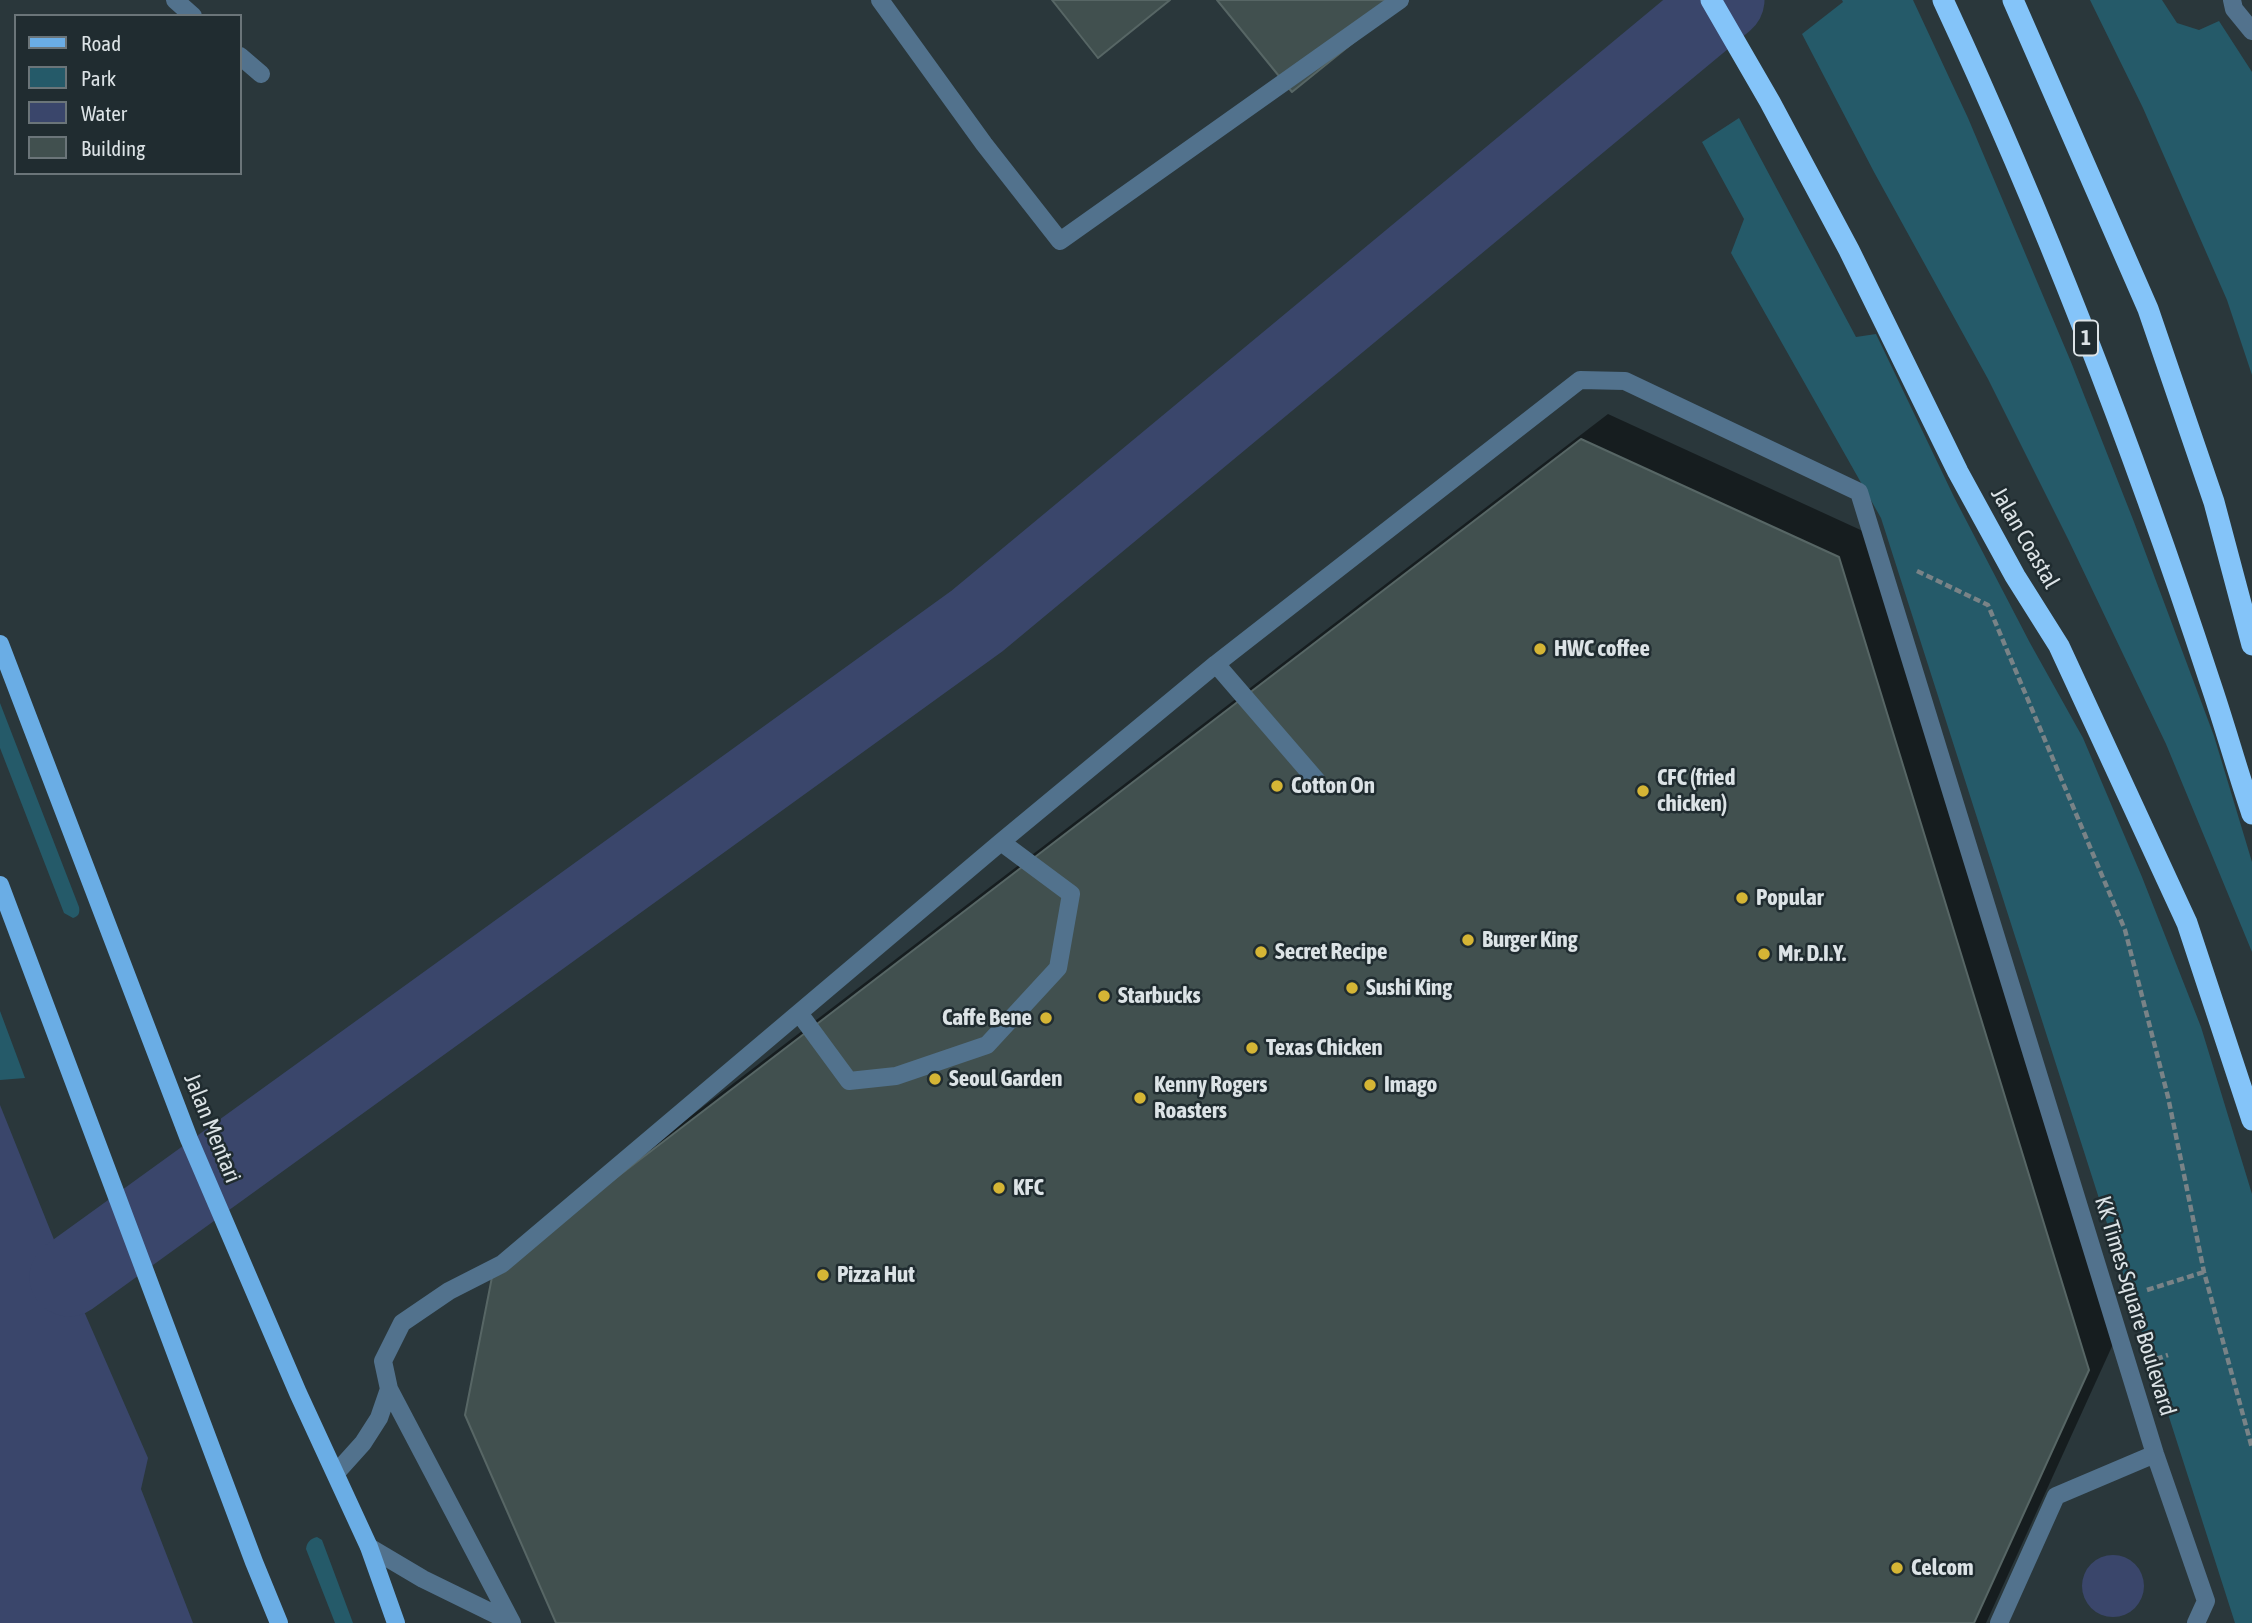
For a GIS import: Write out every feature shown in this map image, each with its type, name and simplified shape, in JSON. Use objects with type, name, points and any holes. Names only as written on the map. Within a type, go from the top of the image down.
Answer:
[{"type":"highway","name":"Jalan Coastal","points":[[1711,0],[1770,102],[1849,250],[1958,472],[2015,576],[2059,646],[2187,923],[2252,1120]]},
{"type":"highway","name":"1","points":[[1943,0],[2050,244],[2149,506],[2211,682],[2252,814]]},
{"type":"highway","points":[[2013,0],[2148,309],[2214,502],[2252,645]]},
{"type":"main road","name":"Jalan Mentari","points":[[0,644],[189,1139],[298,1394],[369,1547],[396,1623]]},
{"type":"main road","points":[[0,885],[279,1623]]},
{"type":"lane","points":[[175,0],[191,14]]},
{"type":"lane","points":[[880,0],[984,144],[1060,242],[1400,0]]},
{"type":"lane","points":[[2232,0],[2234,9],[2252,31]]},
{"type":"lane","points":[[242,58],[261,74]]},
{"type":"lane","name":"KK Times Square Boulevard","points":[[389,1389],[383,1360],[402,1323],[449,1291],[502,1264],[1216,664],[1580,380],[1625,381],[1860,492],[2155,1454],[2206,1601],[2196,1623]]},
{"type":"lane","points":[[1216,664],[1317,781]]},
{"type":"lane","points":[[799,1013],[849,1081],[896,1076],[988,1045],[1058,968],[1071,894],[1001,842]]},
{"type":"lane","points":[[336,1473],[363,1443],[379,1418],[389,1389]]},
{"type":"lane","points":[[389,1389],[511,1623]]},
{"type":"lane","points":[[1999,1623],[2056,1496],[2155,1454]]},
{"type":"lane","points":[[369,1547],[423,1579],[511,1623]]},
{"type":"path","points":[[1913,569],[1988,605],[2125,930],[2168,1097],[2204,1272],[2252,1448]]},
{"type":"path","points":[[2147,1290],[2204,1272]]},
{"type":"green space","points":[[1842,0],[1913,0],[1968,118],[2071,362],[2214,736],[2252,862],[2252,952],[2166,744],[2069,541],[1988,379],[1874,172],[1802,34],[1843,2]]},
{"type":"green space","points":[[2090,0],[2162,0],[2177,23],[2199,30],[2219,21],[2252,72],[2252,375],[2227,300],[2143,108]]},
{"type":"green space","points":[[1739,118],[1856,337],[1876,334],[1954,497],[2083,738],[2201,1027],[2252,1194],[2252,1623],[2235,1623],[1881,518],[1731,253],[1744,219],[1702,142]]},
{"type":"green space","points":[[0,703],[79,907],[79,914],[73,918],[64,913],[0,748]]},
{"type":"green space","points":[[0,1011],[25,1078],[0,1080]]},
{"type":"green space","points":[[317,1537],[322,1540],[353,1623],[335,1623],[306,1549],[309,1541]]},
{"type":"water","points":[[0,1105],[69,1277],[148,1458],[141,1489],[193,1623],[0,1623]]},
{"type":"water","points":[[2113,1555],[2135,1564],[2144,1586],[2135,1608],[2113,1617],[2091,1608],[2082,1586],[2091,1564]]},
{"type":"building","points":[[1052,0],[1170,0],[1098,58]]},
{"type":"building","points":[[1217,0],[1406,0],[1292,92]]},
{"type":"building","name":"Imago","points":[[1581,439],[1839,557],[2089,1370],[1974,1623],[556,1623],[465,1415],[493,1272]]},
{"type":"waterway","points":[[69,1277],[977,621],[1725,0]]},
{"type":"place","name":"HWC coffee","points":[[1540,649]]},
{"type":"place","name":"Cotton On","points":[[1277,786]]},
{"type":"place","name":"CFC (fried chicken)","points":[[1643,791]]},
{"type":"place","name":"Popular","points":[[1742,898]]},
{"type":"place","name":"Burger King","points":[[1468,940]]},
{"type":"place","name":"Secret Recipe","points":[[1261,952]]},
{"type":"place","name":"Mr. D.I.Y.","points":[[1764,954]]},
{"type":"place","name":"Sushi King","points":[[1352,988]]},
{"type":"place","name":"Starbucks","points":[[1104,996]]},
{"type":"place","name":"Caffe Bene","points":[[1046,1018]]},
{"type":"place","name":"Texas Chicken","points":[[1252,1048]]},
{"type":"place","name":"Seoul Garden","points":[[935,1079]]},
{"type":"place","name":"Imago","points":[[1370,1085]]},
{"type":"place","name":"Kenny Rogers Roasters","points":[[1140,1098]]},
{"type":"place","name":"KFC","points":[[999,1188]]},
{"type":"place","name":"Pizza Hut","points":[[823,1275]]},
{"type":"place","name":"Celcom","points":[[1897,1568]]}]
